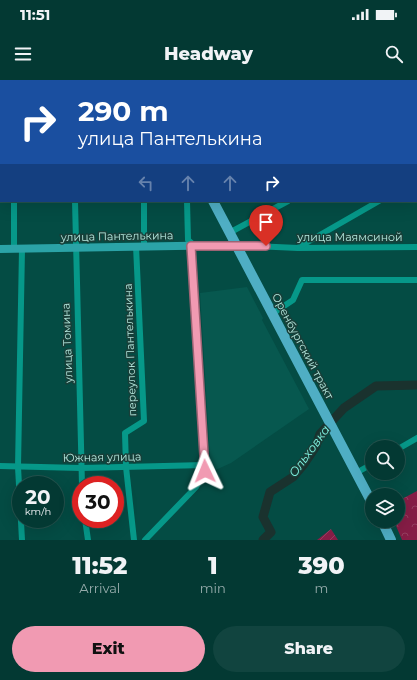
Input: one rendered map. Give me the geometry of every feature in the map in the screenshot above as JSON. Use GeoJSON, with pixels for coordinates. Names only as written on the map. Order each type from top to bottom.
{"type":"FeatureCollection","features":[{"type":"Feature","properties":{"kind":"main road","name":"Оренбургский тракт"},"geometry":{"type":"LineString","coordinates":[[214,202],[365,490]]}},
{"type":"Feature","properties":{"kind":"main road","name":"улица Пантелькина"},"geometry":{"type":"LineString","coordinates":[[0,249],[235,245]]}},
{"type":"Feature","properties":{"kind":"main road"},"geometry":{"type":"LineString","coordinates":[[385,528],[391,540]]}},
{"type":"Feature","properties":{"kind":"street"},"geometry":{"type":"LineString","coordinates":[[14,202],[18,249],[18,467],[22,540]]}},
{"type":"Feature","properties":{"kind":"street","name":"улица Томина"},"geometry":{"type":"LineString","coordinates":[[75,202],[81,476]]}},
{"type":"Feature","properties":{"kind":"street","name":"переулок Пантелькина"},"geometry":{"type":"LineString","coordinates":[[134,540],[126,467],[125,433],[144,421],[140,246],[144,202]]}},
{"type":"Feature","properties":{"kind":"street"},"geometry":{"type":"LineString","coordinates":[[145,540],[196,487],[203,474],[205,466],[193,246],[188,240],[187,202]]}},
{"type":"Feature","properties":{"kind":"street"},"geometry":{"type":"LineString","coordinates":[[229,233],[286,202]]}},
{"type":"Feature","properties":{"kind":"street"},"geometry":{"type":"LineString","coordinates":[[298,248],[377,202]]}},
{"type":"Feature","properties":{"kind":"street","name":"улица Маямсиной"},"geometry":{"type":"LineString","coordinates":[[235,245],[298,248],[417,247]]}},
{"type":"Feature","properties":{"kind":"street"},"geometry":{"type":"LineString","coordinates":[[272,314],[292,300],[302,280],[417,280]]}},
{"type":"Feature","properties":{"kind":"street"},"geometry":{"type":"LineString","coordinates":[[405,445],[417,438]]}},
{"type":"Feature","properties":{"kind":"street","name":"Южная улица"},"geometry":{"type":"LineString","coordinates":[[0,466],[81,468],[205,466]]}},
{"type":"Feature","properties":{"kind":"street"},"geometry":{"type":"LineString","coordinates":[[356,473],[365,468]]}},
{"type":"Feature","properties":{"kind":"street"},"geometry":{"type":"LineString","coordinates":[[86,528],[88,540]]}},
{"type":"Feature","properties":{"kind":"shaded area"},"geometry":{"type":"Polygon","coordinates":[[[247,287],[263,318],[262,320],[309,409],[231,463],[211,472],[200,293],[247,287]]]}},
{"type":"Feature","properties":{"kind":"green space"},"geometry":{"type":"Polygon","coordinates":[[[417,491],[417,540],[402,540],[397,528],[405,528],[405,497],[417,491]]]}},
{"type":"Feature","properties":{"kind":"green space"},"geometry":{"type":"Polygon","coordinates":[[[331,529],[338,540],[317,540],[331,529]]]}},
{"type":"Feature","properties":{"kind":"waterway","name":"Ольховка"},"geometry":{"type":"LineString","coordinates":[[263,540],[271,532],[263,517],[270,492],[293,477],[316,446],[320,434],[344,408],[376,386],[417,385]]}},
{"type":"Feature","properties":{"kind":"route"},"geometry":{"type":"LineString","coordinates":[[205,471],[191,246],[266,246]]}}]}
